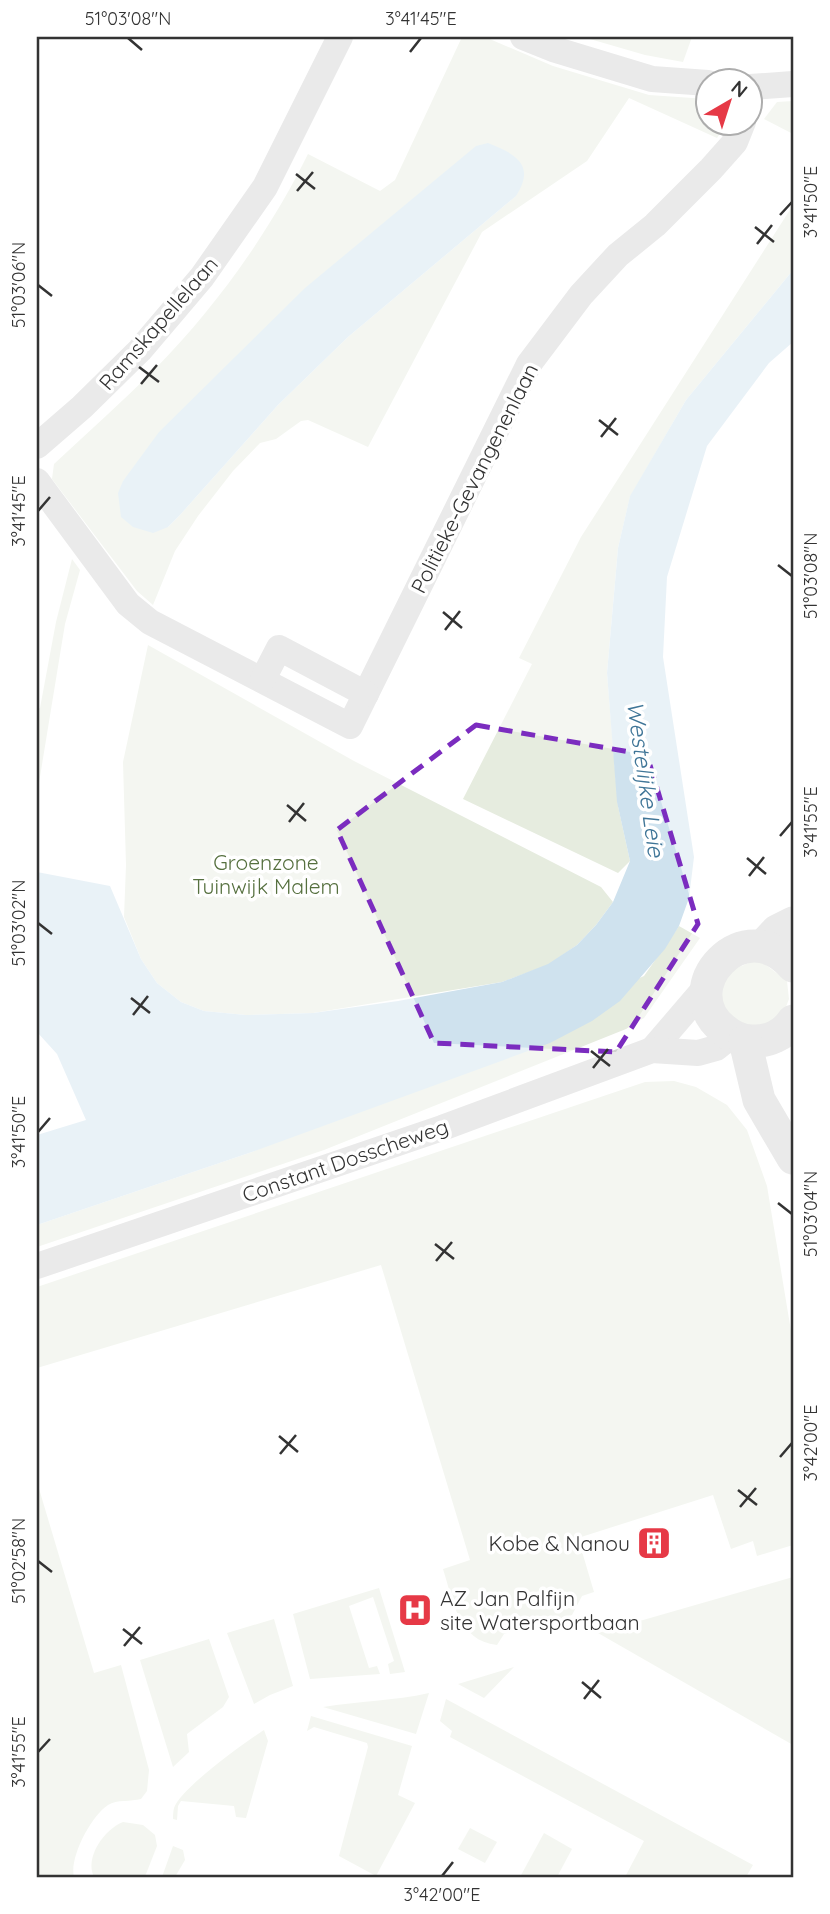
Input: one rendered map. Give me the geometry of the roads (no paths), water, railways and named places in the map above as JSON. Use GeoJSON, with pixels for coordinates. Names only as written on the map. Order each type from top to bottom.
{"type":"FeatureCollection","features":[{"type":"Feature","properties":{"kind":"street","name":"Ramskapellelaan"},"geometry":{"type":"LineString","coordinates":[[37,446],[82,407],[140,350],[202,276],[265,187],[340,37]]}},
{"type":"Feature","properties":{"kind":"street"},"geometry":{"type":"LineString","coordinates":[[523,37],[553,49],[652,79],[694,82]]}},
{"type":"Feature","properties":{"kind":"street"},"geometry":{"type":"LineString","coordinates":[[764,91],[793,84]]}},
{"type":"Feature","properties":{"kind":"street","name":"Politieke-Gevangenenlaan"},"geometry":{"type":"LineString","coordinates":[[263,680],[350,726],[529,364],[581,295],[618,255],[655,225],[711,169],[737,136]]}},
{"type":"Feature","properties":{"kind":"street"},"geometry":{"type":"LineString","coordinates":[[37,481],[128,604],[150,622],[263,680],[279,648],[366,694]]}},
{"type":"Feature","properties":{"kind":"street"},"geometry":{"type":"LineString","coordinates":[[763,946],[777,931],[793,923]]}},
{"type":"Feature","properties":{"kind":"street"},"geometry":{"type":"LineString","coordinates":[[792,1029],[761,1041],[738,1038],[720,1027],[711,1016],[706,987],[717,963],[727,954],[754,945],[784,955],[793,966]]}},
{"type":"Feature","properties":{"kind":"street","name":"Constant Dosscheweg"},"geometry":{"type":"LineString","coordinates":[[652,1050],[706,987]]}},
{"type":"Feature","properties":{"kind":"street"},"geometry":{"type":"LineString","coordinates":[[738,1038],[759,1100],[793,1158]]}},
{"type":"Feature","properties":{"kind":"street","name":"Constant Dosscheweg"},"geometry":{"type":"LineString","coordinates":[[37,1266],[442,1128],[652,1050],[698,1053],[738,1038]]}},
{"type":"Feature","properties":{"kind":"water"},"geometry":{"type":"Polygon","coordinates":[[[488,143],[520,162],[524,176],[516,196],[348,337],[278,405],[168,527],[153,533],[133,527],[121,517],[118,493],[123,481],[159,432],[305,288],[476,146],[488,143]]]}},
{"type":"Feature","properties":{"kind":"water","name":"Westelijke Leie"},"geometry":{"type":"Polygon","coordinates":[[[793,270],[793,342],[769,363],[707,446],[667,577],[663,657],[694,857],[689,898],[679,926],[665,949],[620,1001],[592,1021],[550,1043],[252,1152],[37,1225],[37,1135],[86,1120],[57,1054],[37,1032],[37,872],[110,886],[141,959],[157,983],[181,1002],[204,1011],[246,1015],[313,1013],[502,982],[548,964],[577,945],[596,925],[613,902],[630,861],[617,802],[607,673],[618,548],[630,496],[686,400],[793,270]]]}},
{"type":"Feature","properties":{"kind":"place","name":"Kobe & Nanou"},"geometry":{"type":"Point","coordinates":[654,1543]}},
{"type":"Feature","properties":{"kind":"place","name":"AZ Jan Palfijn site Watersportbaan"},"geometry":{"type":"Point","coordinates":[415,1610]}},
{"type":"Feature","properties":{"kind":"park label","name":"Groenzone Tuinwijk Malem"},"geometry":{"type":"Point","coordinates":[266,874]}}]}
